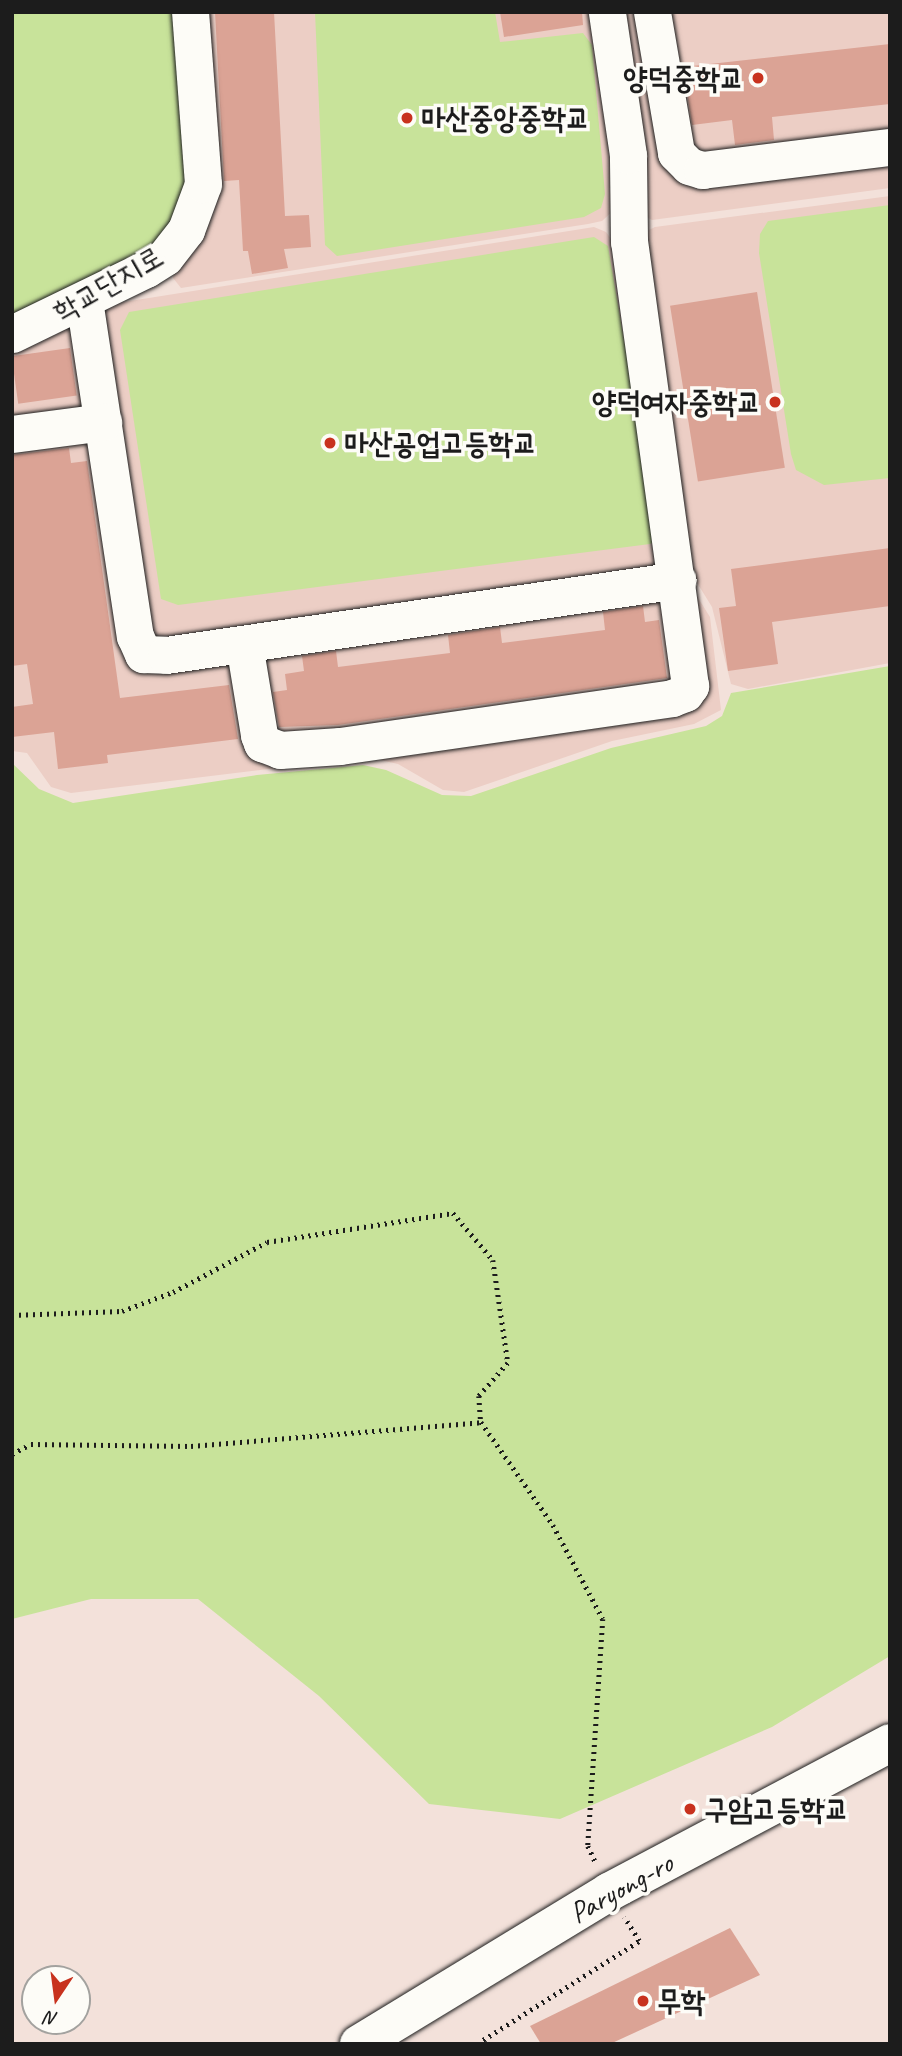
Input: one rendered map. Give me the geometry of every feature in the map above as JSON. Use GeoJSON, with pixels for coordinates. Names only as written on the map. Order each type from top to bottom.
{"type":"FeatureCollection","features":[{"type":"Feature","properties":{"kind":"main road","name":"Paryong-ro"},"geometry":{"type":"LineString","coordinates":[[359,2044],[609,1892],[890,1743]]}},
{"type":"Feature","properties":{"kind":"street","name":"학교단지로"},"geometry":{"type":"LineString","coordinates":[[12,334],[165,257],[198,208],[203,163],[190,12]]}},
{"type":"Feature","properties":{"kind":"street"},"geometry":{"type":"LineString","coordinates":[[244,644],[259,735],[262,743],[280,750],[340,746],[685,694],[691,676],[629,242],[628,155],[607,12]]}},
{"type":"Feature","properties":{"kind":"street"},"geometry":{"type":"LineString","coordinates":[[652,12],[676,153],[689,166],[702,170],[890,147]]}},
{"type":"Feature","properties":{"kind":"street"},"geometry":{"type":"LineString","coordinates":[[84,300],[138,648],[154,656],[678,580]]}},
{"type":"Feature","properties":{"kind":"street"},"geometry":{"type":"LineString","coordinates":[[12,434],[103,422]]}},
{"type":"Feature","properties":{"kind":"path"},"geometry":{"type":"LineString","coordinates":[[12,1315],[122,1311],[173,1292],[267,1242],[453,1213],[493,1260],[508,1363],[479,1396],[481,1422],[552,1525],[603,1619],[588,1846],[609,1892],[639,1941],[483,2040],[485,2044]]}},
{"type":"Feature","properties":{"kind":"path"},"geometry":{"type":"LineString","coordinates":[[12,1454],[31,1444],[191,1446],[481,1422]]}},
{"type":"Feature","properties":{"kind":"shaded area","name":"마산중앙중학교"},"geometry":{"type":"Polygon","coordinates":[[[199,12],[597,12],[614,210],[602,221],[588,224],[181,288],[173,278],[199,12]]]}},
{"type":"Feature","properties":{"kind":"shaded area","name":"양덕중학교"},"geometry":{"type":"Polygon","coordinates":[[[615,12],[890,12],[890,188],[652,220],[643,215],[615,12]]]}},
{"type":"Feature","properties":{"kind":"shaded area","name":"양덕여자중학교"},"geometry":{"type":"Polygon","coordinates":[[[890,196],[890,663],[748,689],[731,684],[712,607],[686,565],[643,233],[655,227],[890,196]]]}},
{"type":"Feature","properties":{"kind":"shaded area","name":"마산공업고등학교"},"geometry":{"type":"Polygon","coordinates":[[[594,227],[606,232],[614,243],[667,548],[710,617],[721,710],[694,724],[612,741],[464,792],[443,790],[398,764],[367,757],[71,793],[51,787],[27,753],[12,751],[12,350],[26,348],[68,321],[111,304],[594,227]]]}},
{"type":"Feature","properties":{"kind":"green space"},"geometry":{"type":"Polygon","coordinates":[[[12,12],[175,12],[186,196],[160,246],[12,317],[12,12]]]}},
{"type":"Feature","properties":{"kind":"green space","name":"마산중앙중학교"},"geometry":{"type":"Polygon","coordinates":[[[315,12],[495,12],[500,42],[583,33],[592,45],[605,194],[601,208],[584,217],[337,256],[325,245],[315,12]]]}},
{"type":"Feature","properties":{"kind":"green space"},"geometry":{"type":"Polygon","coordinates":[[[890,205],[890,478],[824,485],[796,470],[791,454],[759,253],[760,234],[768,221],[890,205]]]}},
{"type":"Feature","properties":{"kind":"green space"},"geometry":{"type":"Polygon","coordinates":[[[594,237],[608,246],[658,539],[650,544],[178,605],[161,599],[120,330],[129,312],[594,237]]]}},
{"type":"Feature","properties":{"kind":"green space"},"geometry":{"type":"Polygon","coordinates":[[[890,666],[890,1656],[772,1727],[560,1819],[429,1804],[319,1696],[198,1599],[91,1599],[12,1619],[12,763],[39,789],[73,803],[257,775],[363,765],[386,770],[442,795],[471,796],[611,748],[706,726],[722,716],[731,693],[890,666]]]}},
{"type":"Feature","properties":{"kind":"building"},"geometry":{"type":"Polygon","coordinates":[[[215,12],[274,12],[285,216],[309,215],[311,247],[284,249],[288,268],[252,274],[248,251],[243,251],[239,180],[224,181],[215,12]]]}},
{"type":"Feature","properties":{"kind":"building"},"geometry":{"type":"Polygon","coordinates":[[[500,12],[582,12],[583,25],[504,37],[500,12]]]}},
{"type":"Feature","properties":{"kind":"building"},"geometry":{"type":"Polygon","coordinates":[[[890,44],[890,104],[772,117],[774,140],[735,145],[732,120],[692,125],[683,67],[890,44]]]}},
{"type":"Feature","properties":{"kind":"building"},"geometry":{"type":"Polygon","coordinates":[[[757,292],[785,468],[698,482],[670,306],[757,292]]]}},
{"type":"Feature","properties":{"kind":"building"},"geometry":{"type":"Polygon","coordinates":[[[70,348],[77,396],[18,404],[12,356],[70,348]]]}},
{"type":"Feature","properties":{"kind":"building"},"geometry":{"type":"Polygon","coordinates":[[[69,448],[71,463],[87,461],[120,698],[229,685],[238,739],[107,755],[108,763],[58,769],[54,732],[12,737],[12,707],[33,704],[27,664],[12,666],[12,455],[69,448]]]}},
{"type":"Feature","properties":{"kind":"building"},"geometry":{"type":"Polygon","coordinates":[[[890,548],[890,606],[772,622],[778,664],[728,671],[719,608],[736,606],[731,569],[890,548]]]}},
{"type":"Feature","properties":{"kind":"building"},"geometry":{"type":"Polygon","coordinates":[[[643,606],[645,622],[659,620],[667,678],[338,725],[279,727],[273,692],[287,690],[285,674],[304,671],[302,656],[336,651],[338,667],[450,653],[448,635],[500,627],[502,643],[605,630],[603,612],[643,606]]]}},
{"type":"Feature","properties":{"kind":"building","name":"무학"},"geometry":{"type":"Polygon","coordinates":[[[730,1928],[760,1975],[610,2044],[541,2044],[530,2026],[730,1928]]]}},
{"type":"Feature","properties":{"kind":"place","name":"양덕중학교"},"geometry":{"type":"Point","coordinates":[758,78]}},
{"type":"Feature","properties":{"kind":"place","name":"마산중앙중학교"},"geometry":{"type":"Point","coordinates":[407,118]}},
{"type":"Feature","properties":{"kind":"place","name":"양덕여자중학교"},"geometry":{"type":"Point","coordinates":[775,402]}},
{"type":"Feature","properties":{"kind":"place","name":"마산공업고등학교"},"geometry":{"type":"Point","coordinates":[330,443]}},
{"type":"Feature","properties":{"kind":"place","name":"구암고등학교"},"geometry":{"type":"Point","coordinates":[690,1809]}},
{"type":"Feature","properties":{"kind":"place","name":"무학"},"geometry":{"type":"Point","coordinates":[643,2001]}}]}
